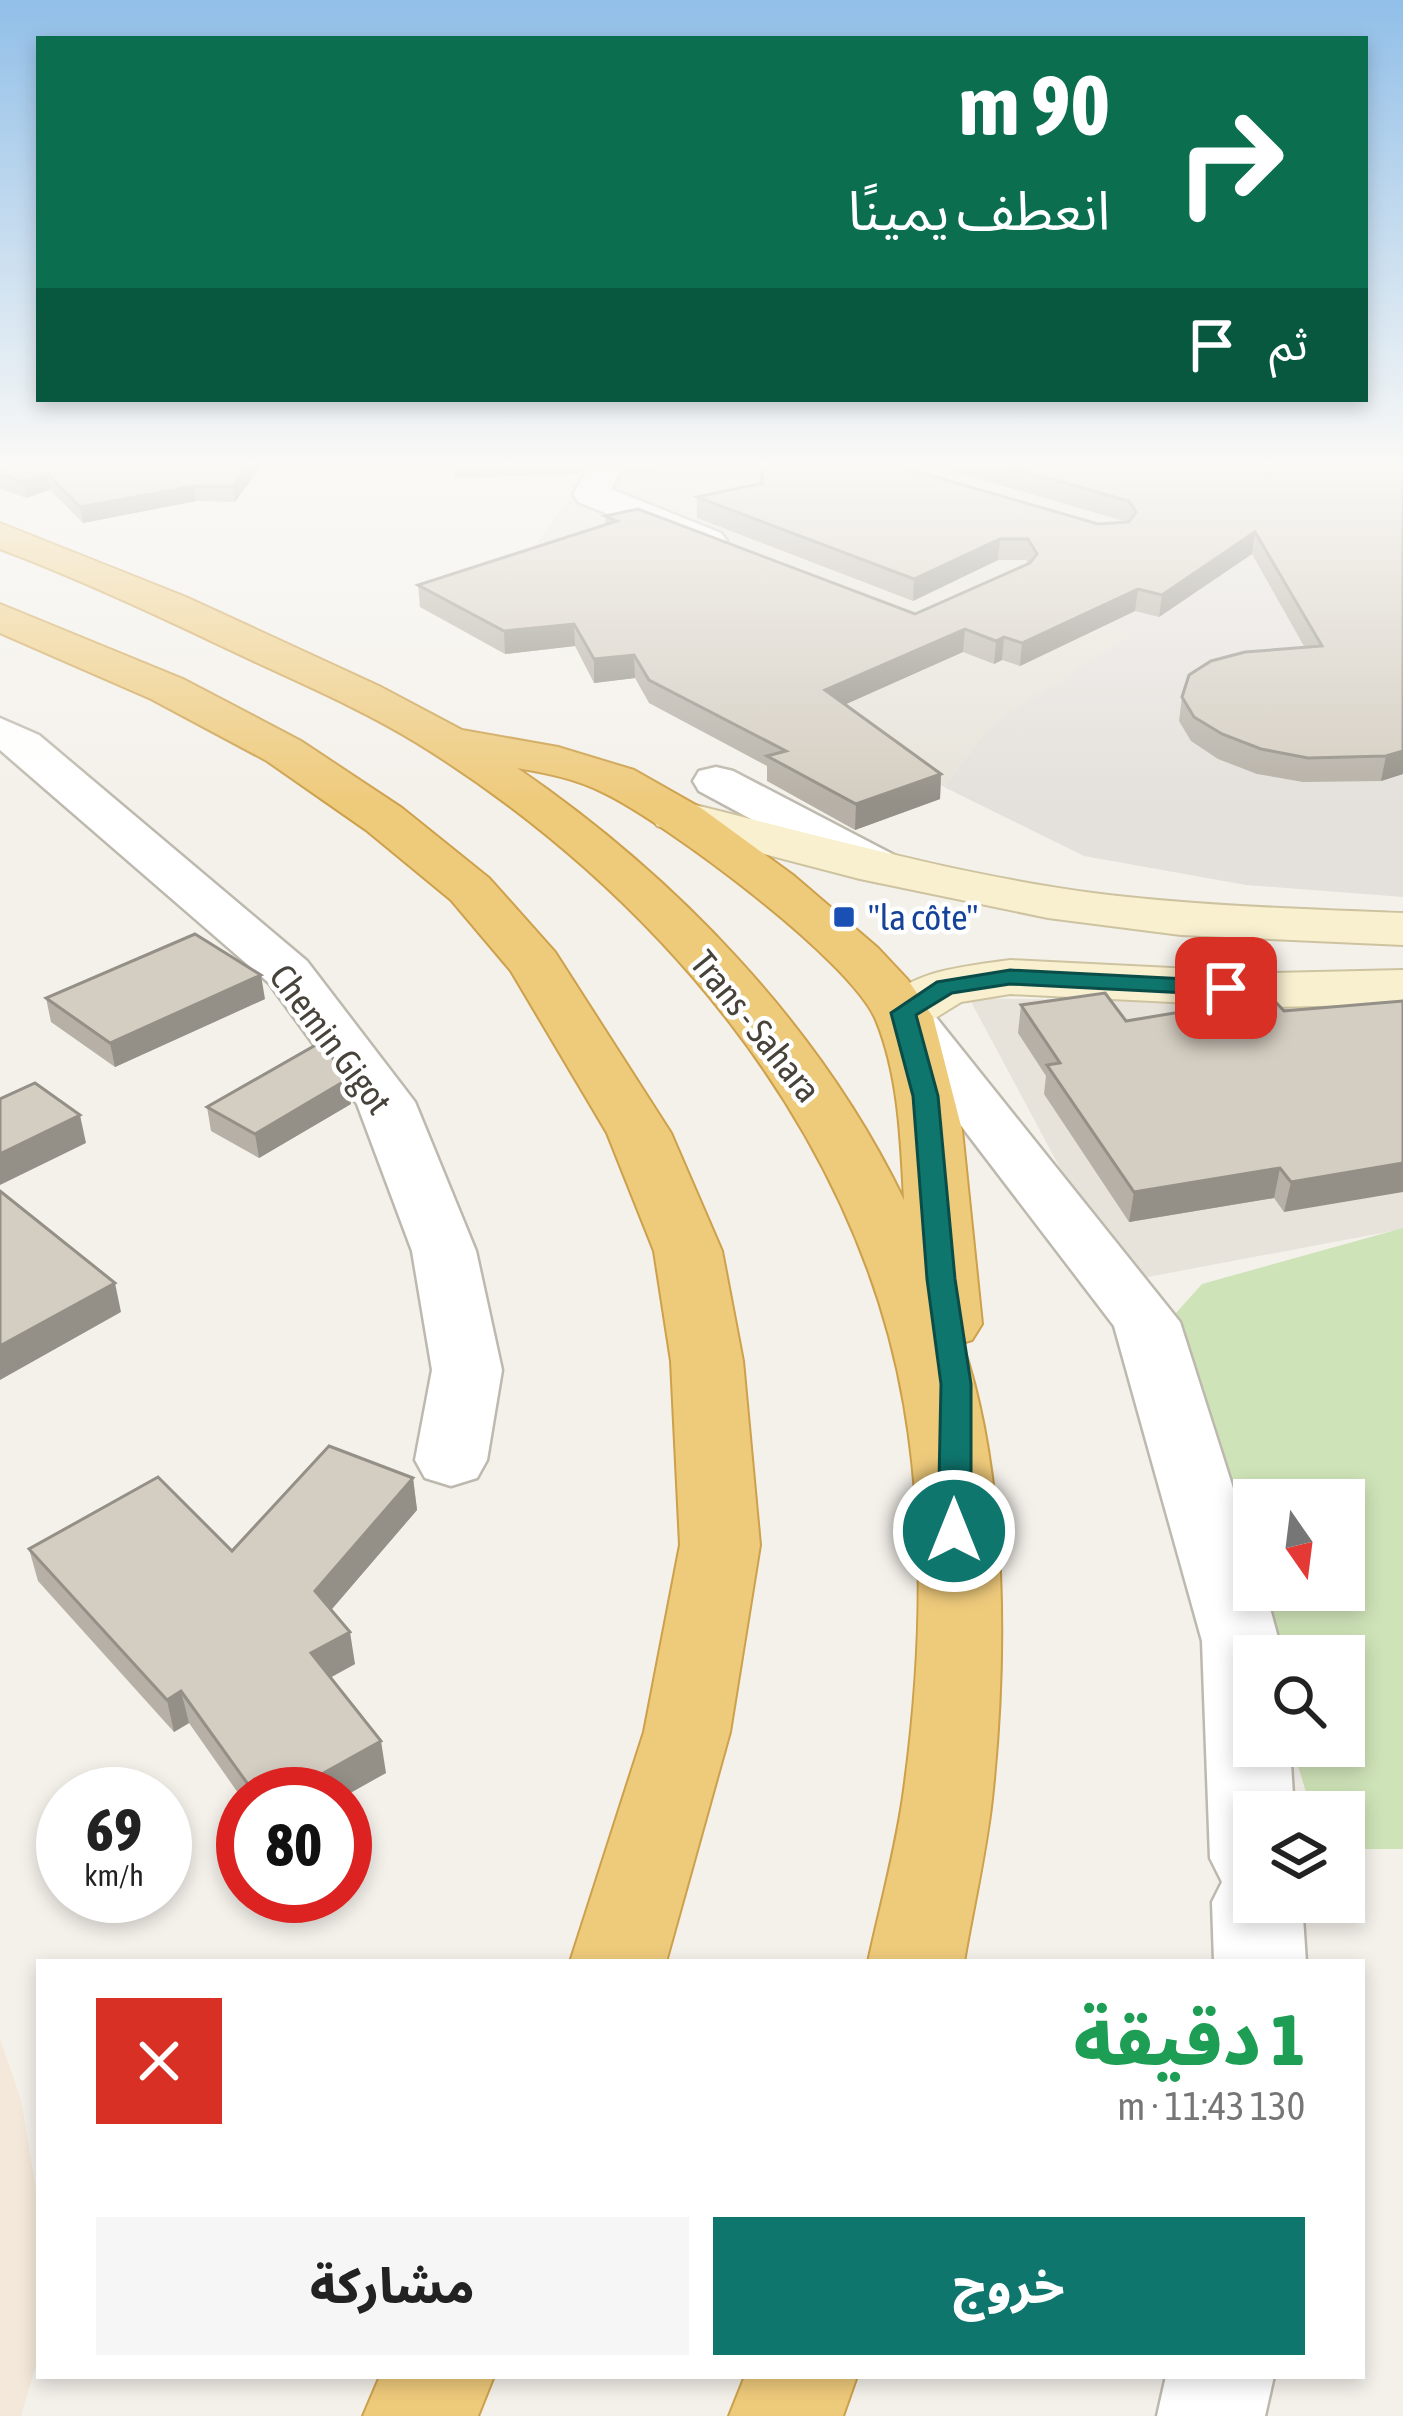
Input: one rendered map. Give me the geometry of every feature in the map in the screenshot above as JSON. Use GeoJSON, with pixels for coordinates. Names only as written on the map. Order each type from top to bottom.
{"type":"FeatureCollection","features":[{"type":"Feature","properties":{"kind":"highway","name":"Trans - Sahara"},"geometry":{"type":"LineString","coordinates":[[107,577],[449,742],[580,839],[725,979],[787,1053],[829,1117],[879,1211],[912,1298],[931,1357],[953,1495],[950,1777],[917,1959]]}},
{"type":"Feature","properties":{"kind":"highway"},"geometry":{"type":"LineString","coordinates":[[0,617],[166,689],[284,751],[401,833],[470,889],[535,964],[639,1133],[688,1251],[707,1361],[720,1545],[687,1732],[619,1959]]}},
{"type":"Feature","properties":{"kind":"highway"},"geometry":{"type":"LineString","coordinates":[[449,742],[560,759],[623,782],[695,798],[728,849],[842,946],[903,1013],[926,1096],[941,1279],[956,1384],[953,1495]]}},
{"type":"Feature","properties":{"kind":"highway"},"geometry":{"type":"LineString","coordinates":[[420,2416],[438,2379]]}},
{"type":"Feature","properties":{"kind":"highway"},"geometry":{"type":"LineString","coordinates":[[787,2416],[800,2379]]}},
{"type":"Feature","properties":{"kind":"street","name":"Chemin Gigot"},"geometry":{"type":"LineString","coordinates":[[0,731],[287,973],[386,1102],[445,1251],[467,1370],[451,1460]]}},
{"type":"Feature","properties":{"kind":"street"},"geometry":{"type":"LineString","coordinates":[[695,798],[878,867],[1052,903],[1231,923],[1403,929]]}},
{"type":"Feature","properties":{"kind":"street"},"geometry":{"type":"LineString","coordinates":[[1250,1791],[1242,1641],[1146,1322],[903,1013],[945,987],[1010,977],[1273,990],[1403,987]]}},
{"type":"Feature","properties":{"kind":"street"},"geometry":{"type":"LineString","coordinates":[[1257,1923],[1260,1959]]}},
{"type":"Feature","properties":{"kind":"street"},"geometry":{"type":"LineString","coordinates":[[1211,2416],[1219,2379]]}},
{"type":"Feature","properties":{"kind":"shaded area"},"geometry":{"type":"Polygon","coordinates":[[[582,577],[1042,577],[1016,591],[1131,635],[995,723],[944,787],[582,577]]]}},
{"type":"Feature","properties":{"kind":"shaded area"},"geometry":{"type":"Polygon","coordinates":[[[1046,577],[1403,577],[1403,897],[1246,885],[1084,856],[944,787],[994,723],[1130,635],[1014,591],[1046,577]]]}},
{"type":"Feature","properties":{"kind":"shaded area"},"geometry":{"type":"Polygon","coordinates":[[[969,998],[1403,1006],[1403,1229],[1121,1282],[969,998]]]}},
{"type":"Feature","properties":{"kind":"shaded area"},"geometry":{"type":"Polygon","coordinates":[[[0,2039],[21,2100],[36,2188],[36,2365],[21,2416],[0,2416],[0,2039]]]}},
{"type":"Feature","properties":{"kind":"green space"},"geometry":{"type":"Polygon","coordinates":[[[1403,1228],[1403,1849],[1365,1849],[1365,1791],[1306,1791],[1298,1767],[1365,1767],[1365,1635],[1260,1635],[1252,1611],[1365,1611],[1365,1479],[1233,1479],[1233,1546],[1166,1324],[1202,1284],[1403,1228]]]}},
{"type":"Feature","properties":{"kind":"building"},"geometry":{"type":"Polygon","coordinates":[[[444,577],[817,577],[915,614],[999,577],[1189,577],[1162,595],[1138,589],[1022,643],[1004,637],[996,641],[965,629],[825,690],[941,774],[856,804],[767,756],[786,751],[649,680],[634,655],[594,659],[574,624],[504,631],[418,585],[444,577]]]}},
{"type":"Feature","properties":{"kind":"building"},"geometry":{"type":"Polygon","coordinates":[[[1281,577],[1403,577],[1403,751],[1386,756],[1308,758],[1261,749],[1194,717],[1182,697],[1189,675],[1211,661],[1245,652],[1322,646],[1281,577]]]}},
{"type":"Feature","properties":{"kind":"building"},"geometry":{"type":"Polygon","coordinates":[[[195,934],[261,975],[110,1043],[46,998],[195,934]]]}},
{"type":"Feature","properties":{"kind":"building"},"geometry":{"type":"Polygon","coordinates":[[[1105,993],[1126,1021],[1271,997],[1284,1011],[1403,1001],[1403,1163],[1291,1182],[1280,1168],[1134,1192],[1047,1065],[1060,1063],[1021,1005],[1105,993]]]}},
{"type":"Feature","properties":{"kind":"building"},"geometry":{"type":"Polygon","coordinates":[[[321,1042],[348,1079],[255,1134],[207,1107],[321,1042]]]}},
{"type":"Feature","properties":{"kind":"building"},"geometry":{"type":"Polygon","coordinates":[[[35,1083],[80,1115],[0,1154],[0,1099],[35,1083]]]}},
{"type":"Feature","properties":{"kind":"building"},"geometry":{"type":"Polygon","coordinates":[[[0,1191],[115,1283],[0,1346],[0,1191]]]}},
{"type":"Feature","properties":{"kind":"building"},"geometry":{"type":"Polygon","coordinates":[[[329,1446],[413,1478],[315,1591],[350,1632],[311,1653],[381,1741],[334,1767],[236,1767],[181,1691],[167,1700],[29,1549],[158,1477],[232,1551],[329,1446]]]}},
{"type":"Feature","properties":{"kind":"place","name":"\"la côte\""},"geometry":{"type":"Point","coordinates":[844,917]}},
{"type":"Feature","properties":{"kind":"route"},"geometry":{"type":"LineString","coordinates":[[954,1531],[956,1384],[941,1279],[926,1096],[903,1013],[945,987],[1010,977],[1226,988]]}}]}
